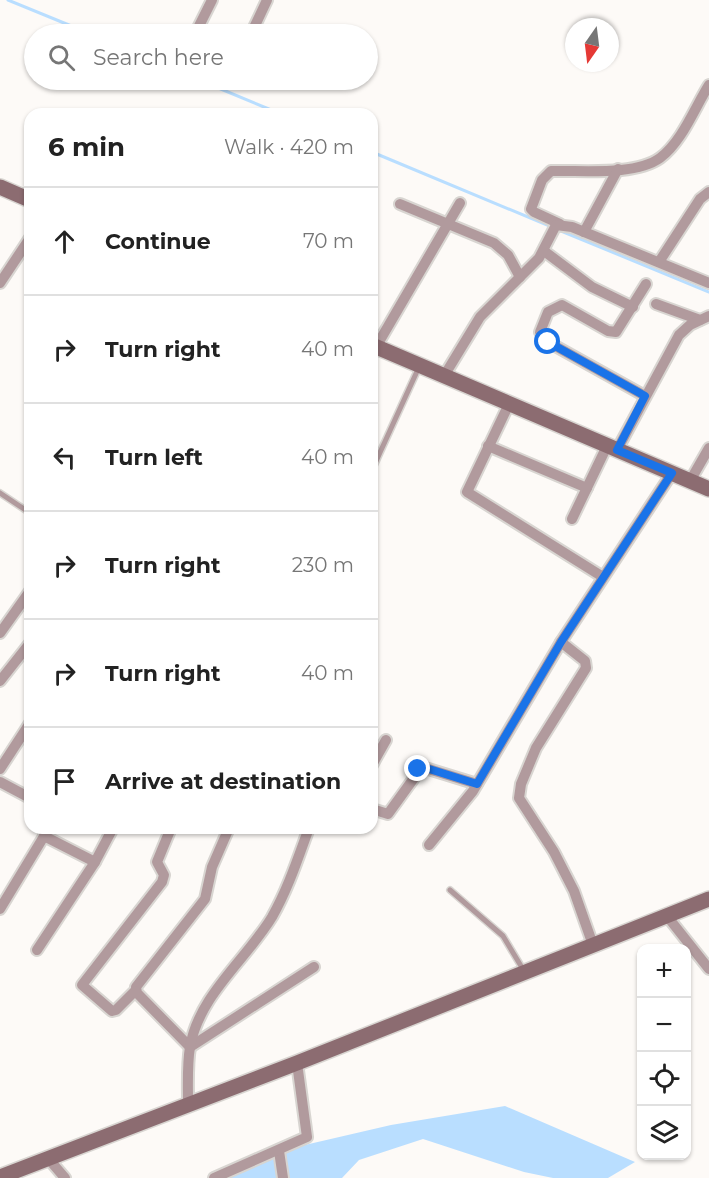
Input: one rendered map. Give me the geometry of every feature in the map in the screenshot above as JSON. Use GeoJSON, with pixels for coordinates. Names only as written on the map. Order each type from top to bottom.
{"type":"FeatureCollection","features":[{"type":"Feature","properties":{"kind":"street"},"geometry":{"type":"LineString","coordinates":[[200,24],[212,0]]}},
{"type":"Feature","properties":{"kind":"street"},"geometry":{"type":"LineString","coordinates":[[256,24],[267,0]]}},
{"type":"Feature","properties":{"kind":"street"},"geometry":{"type":"LineString","coordinates":[[709,84],[672,146],[662,157],[639,168],[551,171],[546,175],[531,209],[556,227],[584,232],[709,283]]}},
{"type":"Feature","properties":{"kind":"street"},"geometry":{"type":"LineString","coordinates":[[584,232],[618,169]]}},
{"type":"Feature","properties":{"kind":"street"},"geometry":{"type":"LineString","coordinates":[[0,187],[24,197]]}},
{"type":"Feature","properties":{"kind":"street"},"geometry":{"type":"LineString","coordinates":[[659,262],[700,199],[709,192]]}},
{"type":"Feature","properties":{"kind":"street"},"geometry":{"type":"LineString","coordinates":[[378,339],[460,203]]}},
{"type":"Feature","properties":{"kind":"street"},"geometry":{"type":"LineString","coordinates":[[400,204],[503,249],[520,277]]}},
{"type":"Feature","properties":{"kind":"street"},"geometry":{"type":"LineString","coordinates":[[444,376],[480,317],[544,251],[556,227]]}},
{"type":"Feature","properties":{"kind":"street"},"geometry":{"type":"LineString","coordinates":[[0,283],[24,247]]}},
{"type":"Feature","properties":{"kind":"street"},"geometry":{"type":"LineString","coordinates":[[544,251],[592,287],[633,307]]}},
{"type":"Feature","properties":{"kind":"street"},"geometry":{"type":"LineString","coordinates":[[645,396],[548,342],[540,332],[548,312],[558,305],[565,305],[612,333],[619,330],[646,284]]}},
{"type":"Feature","properties":{"kind":"street"},"geometry":{"type":"LineString","coordinates":[[656,304],[705,318]]}},
{"type":"Feature","properties":{"kind":"street"},"geometry":{"type":"LineString","coordinates":[[572,519],[587,488],[645,396],[679,335],[690,325],[705,318]]}},
{"type":"Feature","properties":{"kind":"street"},"geometry":{"type":"LineString","coordinates":[[378,348],[709,489]]}},
{"type":"Feature","properties":{"kind":"street"},"geometry":{"type":"LineString","coordinates":[[509,404],[468,486],[468,494],[603,578]]}},
{"type":"Feature","properties":{"kind":"street"},"geometry":{"type":"LineString","coordinates":[[488,446],[587,488]]}},
{"type":"Feature","properties":{"kind":"street"},"geometry":{"type":"LineString","coordinates":[[690,481],[709,448]]}},
{"type":"Feature","properties":{"kind":"street"},"geometry":{"type":"LineString","coordinates":[[429,845],[477,784],[561,642],[672,473]]}},
{"type":"Feature","properties":{"kind":"street"},"geometry":{"type":"LineString","coordinates":[[0,633],[24,599]]}},
{"type":"Feature","properties":{"kind":"street"},"geometry":{"type":"LineString","coordinates":[[561,642],[585,661],[586,668],[536,748],[521,784],[519,798],[554,852],[574,891],[593,945]]}},
{"type":"Feature","properties":{"kind":"street"},"geometry":{"type":"LineString","coordinates":[[0,681],[24,651]]}},
{"type":"Feature","properties":{"kind":"street"},"geometry":{"type":"LineString","coordinates":[[0,769],[24,732]]}},
{"type":"Feature","properties":{"kind":"street"},"geometry":{"type":"LineString","coordinates":[[378,754],[386,740]]}},
{"type":"Feature","properties":{"kind":"street"},"geometry":{"type":"LineString","coordinates":[[378,811],[388,814],[422,767],[477,784]]}},
{"type":"Feature","properties":{"kind":"street"},"geometry":{"type":"LineString","coordinates":[[0,782],[24,795]]}},
{"type":"Feature","properties":{"kind":"street"},"geometry":{"type":"LineString","coordinates":[[0,909],[45,834]]}},
{"type":"Feature","properties":{"kind":"street"},"geometry":{"type":"LineString","coordinates":[[49,834],[95,862]]}},
{"type":"Feature","properties":{"kind":"street"},"geometry":{"type":"LineString","coordinates":[[37,950],[95,862],[110,834]]}},
{"type":"Feature","properties":{"kind":"street"},"geometry":{"type":"LineString","coordinates":[[169,834],[157,862],[164,875],[162,882],[82,985],[112,1011],[135,991],[202,904],[212,867],[226,834]]}},
{"type":"Feature","properties":{"kind":"street"},"geometry":{"type":"LineString","coordinates":[[188,1102],[190,1047],[206,1005],[278,906],[307,834]]}},
{"type":"Feature","properties":{"kind":"street"},"geometry":{"type":"LineString","coordinates":[[0,1177],[188,1102],[297,1063],[709,899]]}},
{"type":"Feature","properties":{"kind":"street"},"geometry":{"type":"LineString","coordinates":[[667,916],[709,969]]}},
{"type":"Feature","properties":{"kind":"street"},"geometry":{"type":"LineString","coordinates":[[190,1047],[314,967]]}},
{"type":"Feature","properties":{"kind":"street"},"geometry":{"type":"LineString","coordinates":[[135,991],[190,1047]]}},
{"type":"Feature","properties":{"kind":"street"},"geometry":{"type":"LineString","coordinates":[[214,1178],[302,1141],[308,1135],[297,1063]]}},
{"type":"Feature","properties":{"kind":"street"},"geometry":{"type":"LineString","coordinates":[[279,1151],[283,1178]]}},
{"type":"Feature","properties":{"kind":"street"},"geometry":{"type":"LineString","coordinates":[[47,1158],[65,1178]]}},
{"type":"Feature","properties":{"kind":"lane"},"geometry":{"type":"LineString","coordinates":[[378,458],[419,366]]}},
{"type":"Feature","properties":{"kind":"lane"},"geometry":{"type":"LineString","coordinates":[[0,493],[24,509]]}},
{"type":"Feature","properties":{"kind":"lane"},"geometry":{"type":"LineString","coordinates":[[450,890],[502,936],[525,972]]}},
{"type":"Feature","properties":{"kind":"water"},"geometry":{"type":"Polygon","coordinates":[[[505,1106],[635,1162],[608,1178],[553,1178],[524,1172],[423,1139],[359,1160],[342,1178],[219,1178],[266,1154],[391,1125],[505,1106]]]}},
{"type":"Feature","properties":{"kind":"waterway"},"geometry":{"type":"LineString","coordinates":[[8,0],[67,24]]}},
{"type":"Feature","properties":{"kind":"waterway"},"geometry":{"type":"LineString","coordinates":[[223,90],[267,108]]}},
{"type":"Feature","properties":{"kind":"waterway"},"geometry":{"type":"LineString","coordinates":[[378,154],[552,227]]}},
{"type":"Feature","properties":{"kind":"waterway"},"geometry":{"type":"LineString","coordinates":[[561,231],[709,292]]}},
{"type":"Feature","properties":{"kind":"route"},"geometry":{"type":"LineString","coordinates":[[418,769],[426,768],[477,784],[561,642],[672,473],[617,450],[645,396],[548,342]]}}]}
